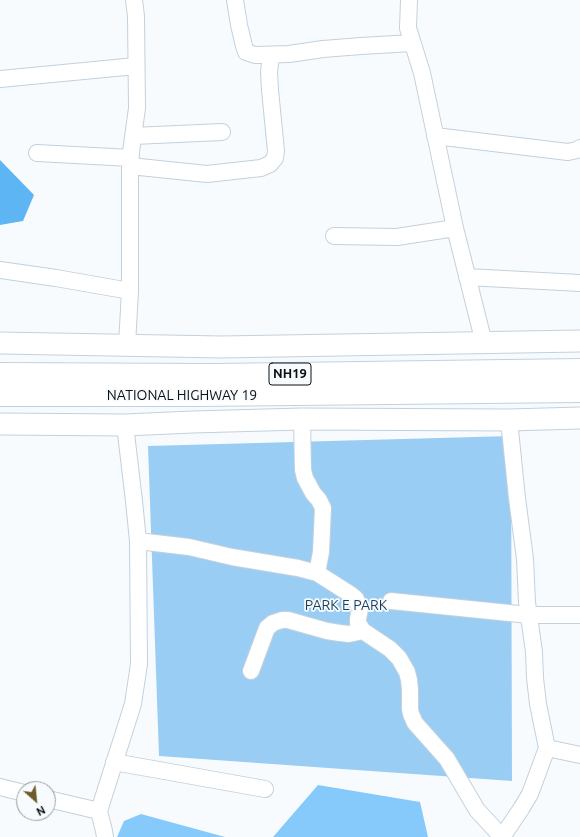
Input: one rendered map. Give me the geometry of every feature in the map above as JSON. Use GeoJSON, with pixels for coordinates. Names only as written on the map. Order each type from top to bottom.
{"type":"FeatureCollection","features":[{"type":"Feature","properties":{"kind":"highway","name":"NH19"},"geometry":{"type":"LineString","coordinates":[[0,374],[213,375],[580,370]]}},
{"type":"Feature","properties":{"kind":"highway","name":"NATIONAL HIGHWAY 19"},"geometry":{"type":"LineString","coordinates":[[0,395],[200,395],[580,391]]}},
{"type":"Feature","properties":{"kind":"main road"},"geometry":{"type":"LineString","coordinates":[[0,343],[221,347],[580,341]]}},
{"type":"Feature","properties":{"kind":"main road"},"geometry":{"type":"LineString","coordinates":[[0,424],[125,425],[302,419],[509,420],[580,418]]}},
{"type":"Feature","properties":{"kind":"street"},"geometry":{"type":"LineString","coordinates":[[127,346],[130,291],[130,162],[137,108],[136,16],[134,0]]}},
{"type":"Feature","properties":{"kind":"street"},"geometry":{"type":"LineString","coordinates":[[235,0],[240,32],[246,52],[256,55],[271,56],[323,49],[412,43]]}},
{"type":"Feature","properties":{"kind":"street"},"geometry":{"type":"LineString","coordinates":[[409,0],[408,28],[422,73],[455,228],[484,343]]}},
{"type":"Feature","properties":{"kind":"street"},"geometry":{"type":"LineString","coordinates":[[37,153],[130,162],[208,174],[261,168],[270,164],[275,158],[276,151],[269,72],[271,56]]}},
{"type":"Feature","properties":{"kind":"street"},"geometry":{"type":"LineString","coordinates":[[0,79],[136,66]]}},
{"type":"Feature","properties":{"kind":"street"},"geometry":{"type":"LineString","coordinates":[[133,136],[222,132]]}},
{"type":"Feature","properties":{"kind":"street"},"geometry":{"type":"LineString","coordinates":[[435,136],[568,152],[580,148]]}},
{"type":"Feature","properties":{"kind":"street"},"geometry":{"type":"LineString","coordinates":[[334,236],[397,237],[455,228]]}},
{"type":"Feature","properties":{"kind":"street"},"geometry":{"type":"LineString","coordinates":[[0,270],[130,291]]}},
{"type":"Feature","properties":{"kind":"street"},"geometry":{"type":"LineString","coordinates":[[467,277],[580,283]]}},
{"type":"Feature","properties":{"kind":"street"},"geometry":{"type":"LineString","coordinates":[[302,419],[304,478],[323,508],[321,552],[317,573]]}},
{"type":"Feature","properties":{"kind":"street"},"geometry":{"type":"LineString","coordinates":[[138,541],[190,546],[232,557],[298,568],[317,573],[350,594],[356,600],[360,609],[358,623],[363,631],[390,649],[399,658],[407,672],[410,690],[410,709],[415,723],[447,759],[477,810],[502,837],[530,794],[547,748],[538,704],[534,652],[527,602],[525,559],[509,420]]}},
{"type":"Feature","properties":{"kind":"street"},"geometry":{"type":"LineString","coordinates":[[105,837],[99,811],[133,704],[139,664],[138,541],[125,425]]}},
{"type":"Feature","properties":{"kind":"street"},"geometry":{"type":"LineString","coordinates":[[391,601],[529,615],[580,615]]}},
{"type":"Feature","properties":{"kind":"street"},"geometry":{"type":"LineString","coordinates":[[251,671],[267,628],[273,623],[288,620],[327,632],[349,634],[363,631]]}},
{"type":"Feature","properties":{"kind":"street"},"geometry":{"type":"LineString","coordinates":[[547,748],[580,755]]}},
{"type":"Feature","properties":{"kind":"street"},"geometry":{"type":"LineString","coordinates":[[114,762],[265,789]]}},
{"type":"Feature","properties":{"kind":"street"},"geometry":{"type":"LineString","coordinates":[[0,787],[16,791]]}},
{"type":"Feature","properties":{"kind":"street"},"geometry":{"type":"LineString","coordinates":[[56,801],[99,811]]}},
{"type":"Feature","properties":{"kind":"green space","name":"PARK E PARK"},"geometry":{"type":"Polygon","coordinates":[[[511,436],[512,781],[159,756],[148,446],[511,436]]]}},
{"type":"Feature","properties":{"kind":"shaded area"},"geometry":{"type":"Polygon","coordinates":[[[0,160],[34,195],[23,221],[0,225],[0,160]]]}},
{"type":"Feature","properties":{"kind":"shaded area"},"geometry":{"type":"Polygon","coordinates":[[[318,785],[420,802],[428,837],[273,837],[318,785]]]}},
{"type":"Feature","properties":{"kind":"shaded area"},"geometry":{"type":"Polygon","coordinates":[[[141,814],[225,837],[117,837],[124,821],[141,814]]]}}]}
